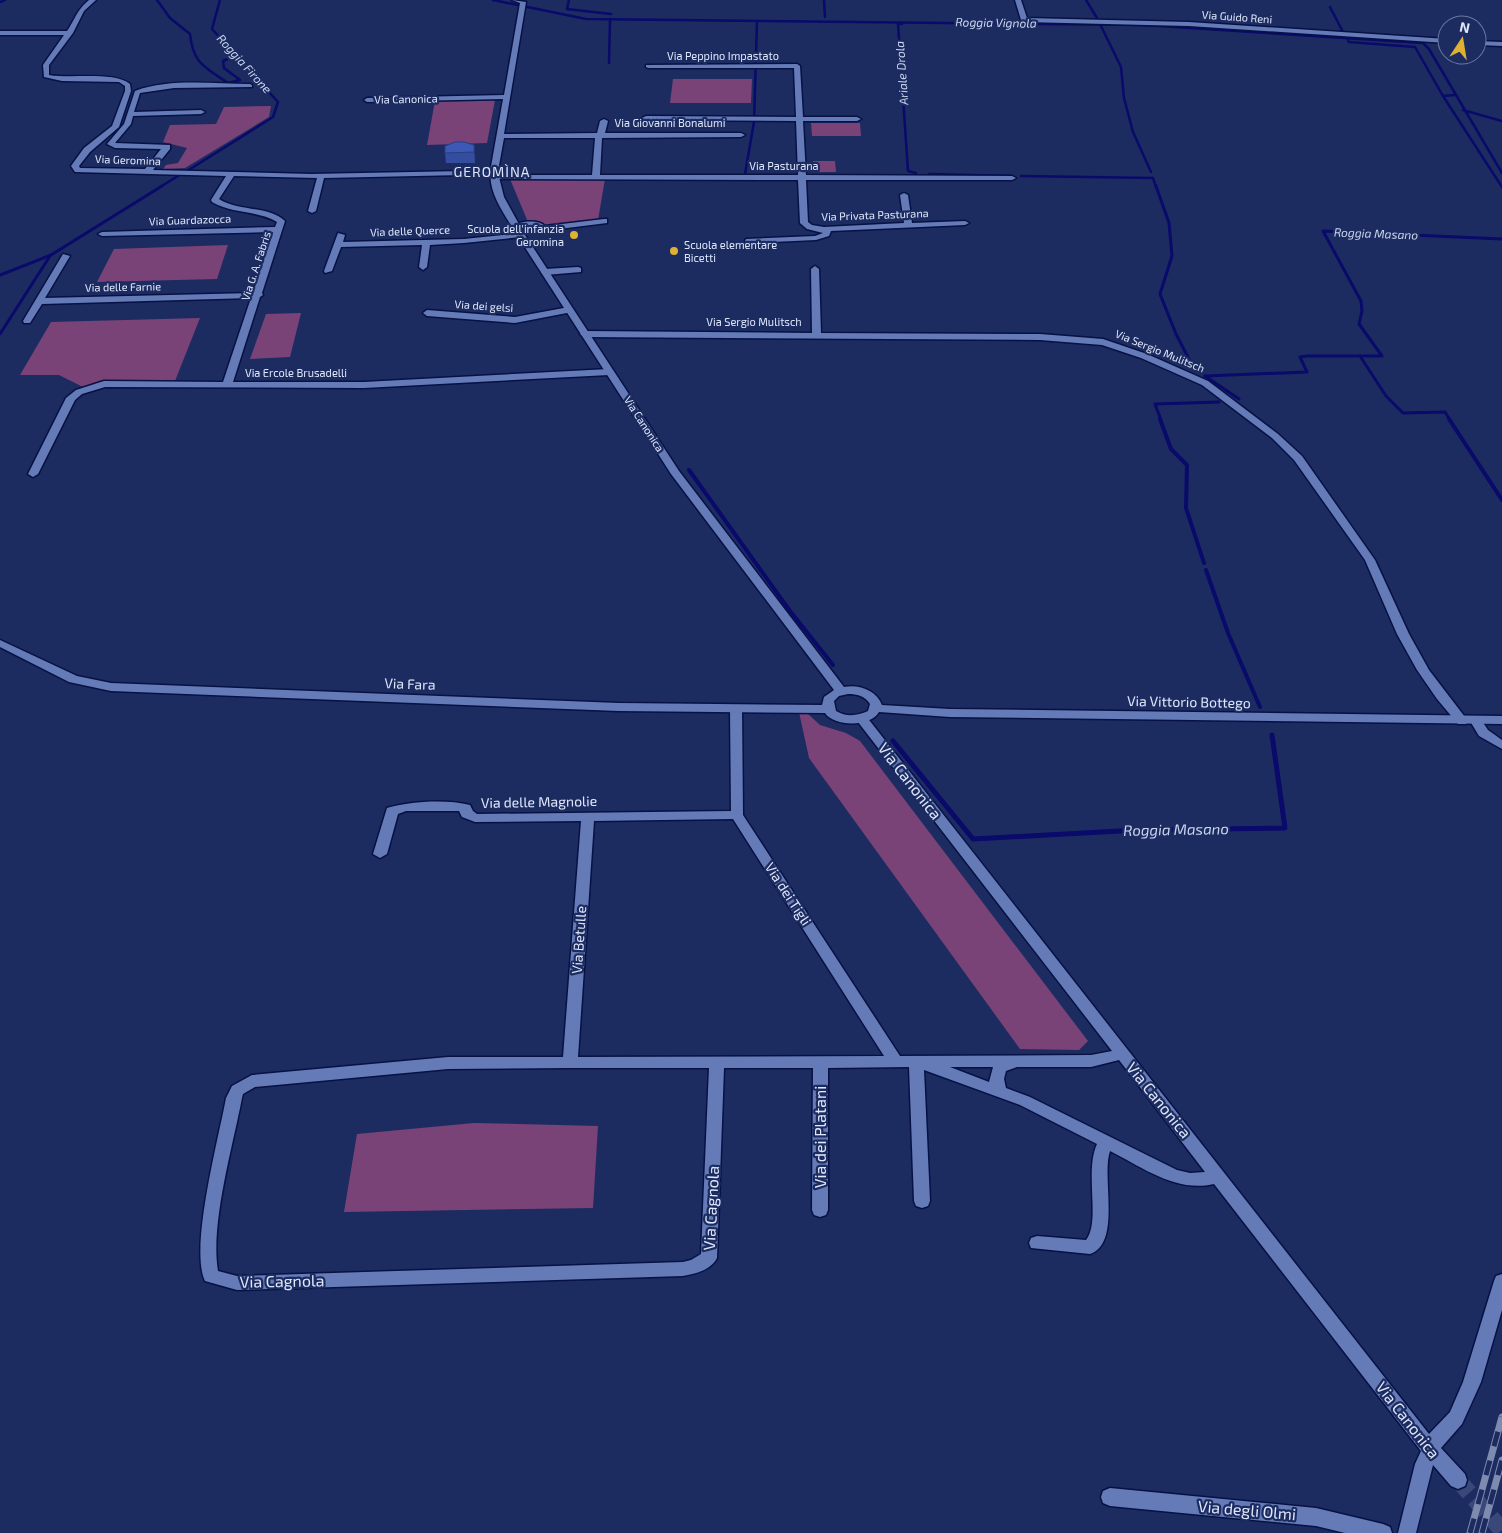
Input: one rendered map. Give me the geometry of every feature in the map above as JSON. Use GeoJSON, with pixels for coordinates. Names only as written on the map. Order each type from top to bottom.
{"type":"FeatureCollection","features":[{"type":"Feature","properties":{"kind":"street","name":"Via Geromina"},"geometry":{"type":"LineString","coordinates":[[94,0],[81,10],[77,22],[46,65],[46,76],[62,79],[121,80],[128,85],[115,127],[87,150],[76,163],[76,168],[83,170],[232,175],[494,174]]}},
{"type":"Feature","properties":{"kind":"street","name":"Via Canonica"},"geometry":{"type":"LineString","coordinates":[[515,0],[522,5],[494,174],[503,203],[544,272],[675,472],[841,691]]}},
{"type":"Feature","properties":{"kind":"street","name":"Via Guido Reni"},"geometry":{"type":"LineString","coordinates":[[1018,0],[1024,20],[1189,24],[1437,40]]}},
{"type":"Feature","properties":{"kind":"street"},"geometry":{"type":"LineString","coordinates":[[0,33],[70,33]]}},
{"type":"Feature","properties":{"kind":"street"},"geometry":{"type":"LineString","coordinates":[[1487,43],[1502,44]]}},
{"type":"Feature","properties":{"kind":"street","name":"Via Peppino Impastato"},"geometry":{"type":"LineString","coordinates":[[648,66],[797,66],[800,119]]}},
{"type":"Feature","properties":{"kind":"street"},"geometry":{"type":"LineString","coordinates":[[146,172],[167,147],[113,145],[112,142],[124,129],[131,114],[137,92],[142,90],[250,86]]}},
{"type":"Feature","properties":{"kind":"street","name":"Via Canonica"},"geometry":{"type":"LineString","coordinates":[[367,100],[506,97]]}},
{"type":"Feature","properties":{"kind":"street"},"geometry":{"type":"LineString","coordinates":[[131,114],[201,112]]}},
{"type":"Feature","properties":{"kind":"street"},"geometry":{"type":"LineString","coordinates":[[646,118],[857,119]]}},
{"type":"Feature","properties":{"kind":"street"},"geometry":{"type":"LineString","coordinates":[[800,119],[803,177]]}},
{"type":"Feature","properties":{"kind":"street"},"geometry":{"type":"LineString","coordinates":[[596,176],[600,135],[604,121]]}},
{"type":"Feature","properties":{"kind":"street"},"geometry":{"type":"LineString","coordinates":[[500,136],[600,135]]}},
{"type":"Feature","properties":{"kind":"street","name":"Via Giovanni Bonalumi"},"geometry":{"type":"LineString","coordinates":[[600,135],[741,135]]}},
{"type":"Feature","properties":{"kind":"street","name":"Via Pasturana"},"geometry":{"type":"LineString","coordinates":[[494,174],[557,176],[1012,178]]}},
{"type":"Feature","properties":{"kind":"street","name":"Via G. A. Fabris"},"geometry":{"type":"LineString","coordinates":[[227,385],[259,295],[281,221],[271,215],[225,205],[215,200],[232,175]]}},
{"type":"Feature","properties":{"kind":"street"},"geometry":{"type":"LineString","coordinates":[[312,211],[321,176]]}},
{"type":"Feature","properties":{"kind":"street","name":"Via Privata Pasturana"},"geometry":{"type":"LineString","coordinates":[[803,177],[804,223],[810,228],[828,229],[965,222]]}},
{"type":"Feature","properties":{"kind":"street"},"geometry":{"type":"LineString","coordinates":[[904,195],[908,225]]}},
{"type":"Feature","properties":{"kind":"street"},"geometry":{"type":"LineString","coordinates":[[516,226],[538,224],[543,229],[604,221]]}},
{"type":"Feature","properties":{"kind":"street","name":"Via Guardazocca"},"geometry":{"type":"LineString","coordinates":[[102,234],[280,229]]}},
{"type":"Feature","properties":{"kind":"street"},"geometry":{"type":"LineString","coordinates":[[749,241],[816,238],[826,234],[828,229]]}},
{"type":"Feature","properties":{"kind":"street","name":"Via delle Querce"},"geometry":{"type":"LineString","coordinates":[[338,244],[426,242],[521,235]]}},
{"type":"Feature","properties":{"kind":"street"},"geometry":{"type":"LineString","coordinates":[[328,271],[341,236]]}},
{"type":"Feature","properties":{"kind":"street"},"geometry":{"type":"LineString","coordinates":[[423,267],[426,242]]}},
{"type":"Feature","properties":{"kind":"street"},"geometry":{"type":"LineString","coordinates":[[27,321],[66,256]]}},
{"type":"Feature","properties":{"kind":"street"},"geometry":{"type":"LineString","coordinates":[[815,269],[817,335]]}},
{"type":"Feature","properties":{"kind":"street"},"geometry":{"type":"LineString","coordinates":[[544,272],[578,270]]}},
{"type":"Feature","properties":{"kind":"street","name":"Via delle Farnie"},"geometry":{"type":"LineString","coordinates":[[39,300],[259,295]]}},
{"type":"Feature","properties":{"kind":"street","name":"Via dei gelsi"},"geometry":{"type":"LineString","coordinates":[[427,313],[515,320],[569,310]]}},
{"type":"Feature","properties":{"kind":"street","name":"Via Sergio Mulitsch"},"geometry":{"type":"LineString","coordinates":[[584,334],[1040,337],[1103,342],[1144,356],[1205,383],[1275,436],[1298,458],[1370,560],[1403,634],[1415,656],[1441,696],[1462,721]]}},
{"type":"Feature","properties":{"kind":"street","name":"Via Ercole Brusadelli"},"geometry":{"type":"LineString","coordinates":[[32,474],[67,403],[79,392],[104,384],[364,385],[609,372]]}},
{"type":"Feature","properties":{"kind":"street","name":"Via Fara"},"geometry":{"type":"LineString","coordinates":[[0,643],[73,679],[111,687],[619,707],[828,709]]}},
{"type":"Feature","properties":{"kind":"street"},"geometry":{"type":"LineString","coordinates":[[856,690],[874,699],[876,708],[862,719],[846,720],[832,714],[828,709],[828,700],[841,691],[856,690]]}},
{"type":"Feature","properties":{"kind":"street"},"geometry":{"type":"LineString","coordinates":[[736,708],[737,815]]}},
{"type":"Feature","properties":{"kind":"street","name":"Via Vittorio Bottego"},"geometry":{"type":"LineString","coordinates":[[876,708],[950,713],[1462,721],[1502,720]]}},
{"type":"Feature","properties":{"kind":"street","name":"Via Canonica"},"geometry":{"type":"LineString","coordinates":[[862,719],[1430,1449],[1458,1480]]}},
{"type":"Feature","properties":{"kind":"street"},"geometry":{"type":"LineString","coordinates":[[1476,721],[1483,733],[1502,745]]}},
{"type":"Feature","properties":{"kind":"street","name":"Via delle Magnolie"},"geometry":{"type":"LineString","coordinates":[[380,854],[392,811],[396,808],[459,806],[465,808],[467,814],[475,818],[737,815]]}},
{"type":"Feature","properties":{"kind":"street","name":"Via dei Tigli"},"geometry":{"type":"LineString","coordinates":[[737,815],[896,1062]]}},
{"type":"Feature","properties":{"kind":"street","name":"Via Betulle"},"geometry":{"type":"LineString","coordinates":[[570,1064],[588,816]]}},
{"type":"Feature","properties":{"kind":"street","name":"Via Cagnola"},"geometry":{"type":"LineString","coordinates":[[717,1063],[709,1258],[694,1267],[683,1269],[237,1283],[221,1281],[211,1276],[208,1268],[208,1255],[234,1098],[237,1090],[244,1084],[264,1079],[448,1063],[717,1063],[821,1064],[916,1061],[1099,1061],[1122,1054]]}},
{"type":"Feature","properties":{"kind":"street"},"geometry":{"type":"LineString","coordinates":[[922,1201],[916,1061],[1000,1091],[1172,1175],[1189,1181],[1201,1181],[1218,1176]]}},
{"type":"Feature","properties":{"kind":"street"},"geometry":{"type":"LineString","coordinates":[[1000,1091],[996,1082],[1001,1067],[1024,1061]]}},
{"type":"Feature","properties":{"kind":"street","name":"Via dei Platani"},"geometry":{"type":"LineString","coordinates":[[820,1210],[821,1064]]}},
{"type":"Feature","properties":{"kind":"street"},"geometry":{"type":"LineString","coordinates":[[1037,1243],[1090,1247],[1096,1242],[1100,1230],[1099,1153],[1106,1142]]}},
{"type":"Feature","properties":{"kind":"street"},"geometry":{"type":"LineString","coordinates":[[1407,1533],[1424,1464],[1430,1449],[1456,1418],[1472,1382],[1502,1281]]}},
{"type":"Feature","properties":{"kind":"street","name":"Via degli Olmi"},"geometry":{"type":"LineString","coordinates":[[1110,1497],[1316,1517],[1383,1533]]}},
{"type":"Feature","properties":{"kind":"shaded area"},"geometry":{"type":"Polygon","coordinates":[[[673,79],[752,79],[751,103],[670,103],[673,79]]]}},
{"type":"Feature","properties":{"kind":"shaded area"},"geometry":{"type":"Polygon","coordinates":[[[495,100],[487,143],[427,145],[435,101],[495,100]]]}},
{"type":"Feature","properties":{"kind":"shaded area"},"geometry":{"type":"Polygon","coordinates":[[[271,106],[269,117],[185,168],[163,169],[166,165],[178,163],[187,148],[163,142],[170,125],[216,124],[224,107],[271,106]]]}},
{"type":"Feature","properties":{"kind":"shaded area"},"geometry":{"type":"Polygon","coordinates":[[[811,123],[860,123],[861,136],[812,136],[811,123]]]}},
{"type":"Feature","properties":{"kind":"shaded area"},"geometry":{"type":"Polygon","coordinates":[[[813,161],[835,161],[836,172],[814,172],[813,161]]]}},
{"type":"Feature","properties":{"kind":"shaded area"},"geometry":{"type":"Polygon","coordinates":[[[510,179],[605,179],[598,220],[545,227],[539,223],[528,222],[510,179]]]}},
{"type":"Feature","properties":{"kind":"shaded area"},"geometry":{"type":"Polygon","coordinates":[[[228,245],[217,279],[97,282],[114,249],[228,245]]]}},
{"type":"Feature","properties":{"kind":"shaded area"},"geometry":{"type":"Polygon","coordinates":[[[301,313],[290,357],[250,359],[266,314],[301,313]]]}},
{"type":"Feature","properties":{"kind":"shaded area"},"geometry":{"type":"Polygon","coordinates":[[[200,318],[175,381],[117,380],[83,387],[59,375],[20,375],[51,322],[200,318]]]}},
{"type":"Feature","properties":{"kind":"shaded area"},"geometry":{"type":"Polygon","coordinates":[[[799,712],[807,713],[820,725],[846,733],[860,741],[1088,1041],[1079,1050],[1020,1049],[809,758],[799,712]]]}},
{"type":"Feature","properties":{"kind":"shaded area"},"geometry":{"type":"Polygon","coordinates":[[[474,1123],[598,1126],[593,1208],[344,1212],[357,1134],[474,1123]]]}},
{"type":"Feature","properties":{"kind":"building"},"geometry":{"type":"Polygon","coordinates":[[[455,142],[474,145],[474,152],[445,153],[445,146],[455,142]]]}},
{"type":"Feature","properties":{"kind":"waterway"},"geometry":{"type":"LineString","coordinates":[[0,2],[5,0]]}},
{"type":"Feature","properties":{"kind":"waterway","name":"Ariale Drola"},"geometry":{"type":"LineString","coordinates":[[157,0],[170,18],[190,34],[194,52],[202,64],[228,83],[240,80],[224,68],[223,61],[235,56]]}},
{"type":"Feature","properties":{"kind":"waterway","name":"Roggia Firone"},"geometry":{"type":"LineString","coordinates":[[187,171],[273,117],[278,102],[212,29],[220,0]]}},
{"type":"Feature","properties":{"kind":"waterway","name":"Roggia Vignola"},"geometry":{"type":"LineString","coordinates":[[493,0],[586,19],[610,19]]}},
{"type":"Feature","properties":{"kind":"waterway"},"geometry":{"type":"LineString","coordinates":[[569,0],[567,9],[611,14]]}},
{"type":"Feature","properties":{"kind":"waterway"},"geometry":{"type":"LineString","coordinates":[[824,0],[825,17]]}},
{"type":"Feature","properties":{"kind":"waterway","name":"Ariale Drola"},"geometry":{"type":"LineString","coordinates":[[1086,0],[1097,18]]}},
{"type":"Feature","properties":{"kind":"waterway"},"geometry":{"type":"LineString","coordinates":[[1330,7],[1343,32]]}},
{"type":"Feature","properties":{"kind":"waterway"},"geometry":{"type":"LineString","coordinates":[[609,63],[610,19]]}},
{"type":"Feature","properties":{"kind":"waterway","name":"Ariale Drola"},"geometry":{"type":"LineString","coordinates":[[610,19],[1143,25],[1347,38]]}},
{"type":"Feature","properties":{"kind":"waterway"},"geometry":{"type":"LineString","coordinates":[[745,174],[754,122],[757,21]]}},
{"type":"Feature","properties":{"kind":"waterway","name":"Ariale Drola"},"geometry":{"type":"LineString","coordinates":[[902,24],[898,24],[908,171],[916,173]]}},
{"type":"Feature","properties":{"kind":"waterway"},"geometry":{"type":"LineString","coordinates":[[1101,26],[1121,67],[1124,98],[1133,132],[1151,172]]}},
{"type":"Feature","properties":{"kind":"waterway","name":"Roggia Vignola"},"geometry":{"type":"LineString","coordinates":[[1347,38],[1423,43],[1429,49],[1465,111]]}},
{"type":"Feature","properties":{"kind":"waterway"},"geometry":{"type":"LineString","coordinates":[[1347,38],[1349,42],[1415,47],[1443,96]]}},
{"type":"Feature","properties":{"kind":"waterway","name":"Roggia Masano"},"geometry":{"type":"LineString","coordinates":[[1443,96],[1455,95]]}},
{"type":"Feature","properties":{"kind":"waterway","name":"Roggia Masano"},"geometry":{"type":"LineString","coordinates":[[1443,96],[1502,187]]}},
{"type":"Feature","properties":{"kind":"waterway"},"geometry":{"type":"LineString","coordinates":[[1465,111],[1502,121]]}},
{"type":"Feature","properties":{"kind":"waterway"},"geometry":{"type":"LineString","coordinates":[[1465,111],[1502,173]]}},
{"type":"Feature","properties":{"kind":"waterway","name":"Ariale Drola"},"geometry":{"type":"LineString","coordinates":[[929,174],[1010,176]]}},
{"type":"Feature","properties":{"kind":"waterway","name":"Roggia Firone"},"geometry":{"type":"LineString","coordinates":[[160,187],[178,176]]}},
{"type":"Feature","properties":{"kind":"waterway","name":"Ariale Drola"},"geometry":{"type":"LineString","coordinates":[[1021,176],[1153,178],[1156,187]]}},
{"type":"Feature","properties":{"kind":"waterway","name":"Roggia Firone"},"geometry":{"type":"LineString","coordinates":[[0,275],[51,255],[162,186]]}},
{"type":"Feature","properties":{"kind":"waterway","name":"Ariale Drola"},"geometry":{"type":"LineString","coordinates":[[1156,186],[1169,223],[1172,256],[1160,294],[1176,334],[1193,367]]}},
{"type":"Feature","properties":{"kind":"waterway","name":"Roggia Masano"},"geometry":{"type":"LineString","coordinates":[[1360,356],[1382,356],[1359,324],[1362,311],[1361,301],[1323,231],[1502,239]]}},
{"type":"Feature","properties":{"kind":"waterway"},"geometry":{"type":"LineString","coordinates":[[0,334],[50,256]]}},
{"type":"Feature","properties":{"kind":"waterway","name":"Roggia Masano"},"geometry":{"type":"LineString","coordinates":[[1239,399],[1205,376],[1307,372],[1300,357],[1360,356]]}},
{"type":"Feature","properties":{"kind":"waterway","name":"Roggia Masano"},"geometry":{"type":"LineString","coordinates":[[1360,356],[1386,396],[1403,413],[1445,412],[1450,420]]}},
{"type":"Feature","properties":{"kind":"waterway","name":"Roggia Masano"},"geometry":{"type":"LineString","coordinates":[[1161,420],[1155,404],[1219,402]]}},
{"type":"Feature","properties":{"kind":"waterway","name":"Roggia Masano"},"geometry":{"type":"LineString","coordinates":[[1160,419],[1171,449],[1187,465],[1186,508],[1204,563]]}},
{"type":"Feature","properties":{"kind":"waterway","name":"Roggia Masano"},"geometry":{"type":"LineString","coordinates":[[1449,419],[1502,500]]}},
{"type":"Feature","properties":{"kind":"waterway"},"geometry":{"type":"LineString","coordinates":[[689,470],[790,611],[833,665]]}},
{"type":"Feature","properties":{"kind":"waterway","name":"Roggia Masano"},"geometry":{"type":"LineString","coordinates":[[1206,570],[1228,633],[1260,707]]}},
{"type":"Feature","properties":{"kind":"waterway","name":"Roggia Masano"},"geometry":{"type":"LineString","coordinates":[[893,741],[973,839],[1137,830],[1285,828],[1272,735]]}},
{"type":"Feature","properties":{"kind":"tunnel"},"geometry":{"type":"LineString","coordinates":[[1458,1480],[1502,1530]]}},
{"type":"Feature","properties":{"kind":"railway"},"geometry":{"type":"LineString","coordinates":[[1470,1533],[1502,1417]]}},
{"type":"Feature","properties":{"kind":"railway"},"geometry":{"type":"LineString","coordinates":[[1482,1533],[1502,1460]]}},
{"type":"Feature","properties":{"kind":"place","name":"Scuola dell'infanzia Geromina"},"geometry":{"type":"Point","coordinates":[574,235]}},
{"type":"Feature","properties":{"kind":"place","name":"Scuola elementare Bicetti"},"geometry":{"type":"Point","coordinates":[674,251]}},
{"type":"Feature","properties":{"kind":"district","name":"GEROMÌNA"},"geometry":{"type":"Point","coordinates":[492,172]}}]}
